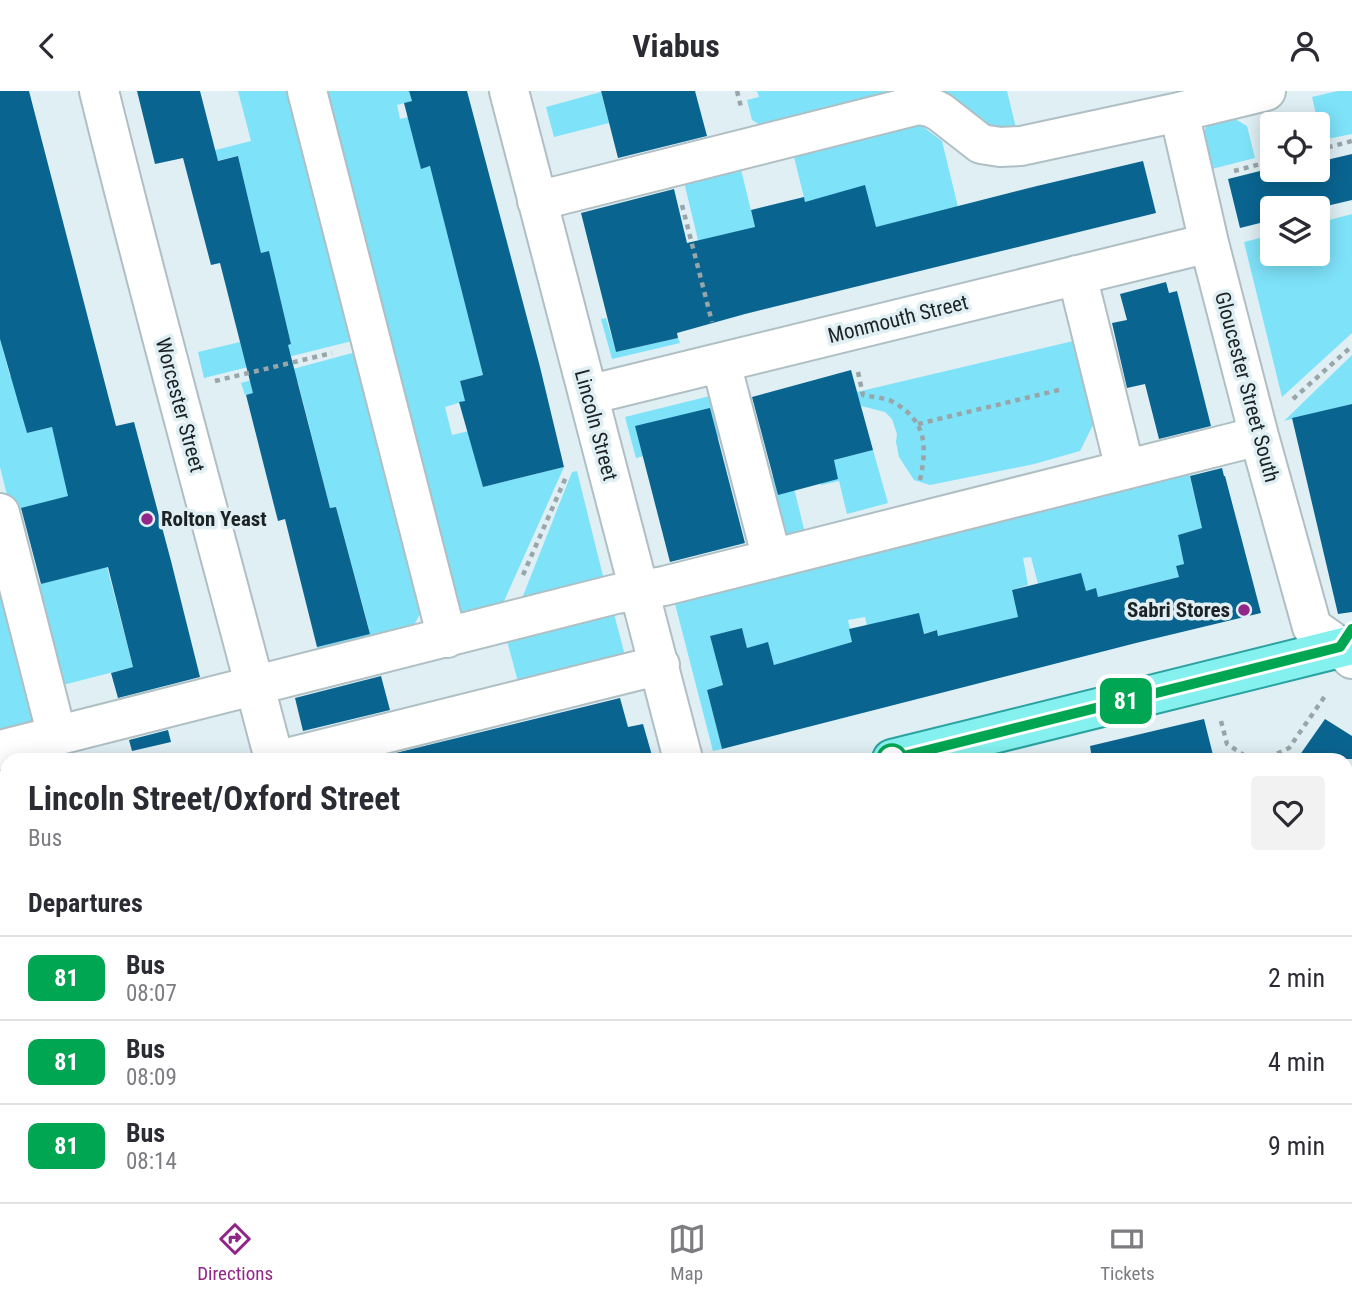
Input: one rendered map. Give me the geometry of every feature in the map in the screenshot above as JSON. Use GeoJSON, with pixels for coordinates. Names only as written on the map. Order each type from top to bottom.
{"type":"FeatureCollection","features":[{"type":"Feature","properties":{"kind":"main road"},"geometry":{"type":"LineString","coordinates":[[916,753],[1349,645]]}},
{"type":"Feature","properties":{"kind":"street","name":"Worcester Street"},"geometry":{"type":"LineString","coordinates":[[99,91],[272,753]]}},
{"type":"Feature","properties":{"kind":"street"},"geometry":{"type":"LineString","coordinates":[[307,91],[447,638]]}},
{"type":"Feature","properties":{"kind":"street","name":"Lincoln Street"},"geometry":{"type":"LineString","coordinates":[[509,91],[682,753]]}},
{"type":"Feature","properties":{"kind":"street"},"geometry":{"type":"LineString","coordinates":[[537,201],[918,105],[940,112],[981,144],[1000,148],[1021,146],[1180,112],[1266,91]]}},
{"type":"Feature","properties":{"kind":"street","name":"Gloucester Street South"},"geometry":{"type":"LineString","coordinates":[[1180,112],[1209,243],[1312,627],[1349,645]]}},
{"type":"Feature","properties":{"kind":"street","name":"Monmouth Street"},"geometry":{"type":"LineString","coordinates":[[587,395],[717,345],[1077,275],[1209,243]]}},
{"type":"Feature","properties":{"kind":"street"},"geometry":{"type":"LineString","coordinates":[[1077,275],[1125,469]]}},
{"type":"Feature","properties":{"kind":"street"},"geometry":{"type":"LineString","coordinates":[[717,345],[772,559]]}},
{"type":"Feature","properties":{"kind":"street"},"geometry":{"type":"LineString","coordinates":[[0,750],[1259,436]]}},
{"type":"Feature","properties":{"kind":"street"},"geometry":{"type":"LineString","coordinates":[[0,513],[57,736]]}},
{"type":"Feature","properties":{"kind":"street"},"geometry":{"type":"LineString","coordinates":[[307,753],[660,665]]}},
{"type":"Feature","properties":{"kind":"path"},"geometry":{"type":"LineString","coordinates":[[1330,147],[1352,141]]}},
{"type":"Feature","properties":{"kind":"path"},"geometry":{"type":"LineString","coordinates":[[1228,173],[1260,164]]}},
{"type":"Feature","properties":{"kind":"path"},"geometry":{"type":"LineString","coordinates":[[673,167],[717,345]]}},
{"type":"Feature","properties":{"kind":"path"},"geometry":{"type":"LineString","coordinates":[[211,382],[372,343]]}},
{"type":"Feature","properties":{"kind":"path"},"geometry":{"type":"LineString","coordinates":[[1286,405],[1352,346]]}},
{"type":"Feature","properties":{"kind":"path"},"geometry":{"type":"LineString","coordinates":[[857,368],[863,395],[893,401],[918,424],[925,456],[907,525]]}},
{"type":"Feature","properties":{"kind":"path"},"geometry":{"type":"LineString","coordinates":[[918,424],[1059,390],[1097,400],[1107,397]]}},
{"type":"Feature","properties":{"kind":"path"},"geometry":{"type":"LineString","coordinates":[[502,624],[569,469]]}},
{"type":"Feature","properties":{"kind":"path"},"geometry":{"type":"LineString","coordinates":[[1280,753],[1289,748],[1328,691],[1349,645]]}},
{"type":"Feature","properties":{"kind":"path"},"geometry":{"type":"LineString","coordinates":[[1212,680],[1227,744],[1237,753]]}},
{"type":"Feature","properties":{"kind":"shaded area"},"geometry":{"type":"Polygon","coordinates":[[[238,91],[289,91],[352,341],[204,378],[198,352],[240,342],[244,356],[291,344],[269,252],[261,253],[238,156],[207,163],[204,153],[251,141],[238,91]]]}},
{"type":"Feature","properties":{"kind":"shaded area"},"geometry":{"type":"Polygon","coordinates":[[[319,91],[409,91],[412,101],[397,105],[400,119],[421,114],[416,149],[421,168],[434,166],[445,225],[483,375],[460,381],[465,401],[445,407],[452,435],[494,425],[478,469],[483,487],[564,467],[501,608],[469,617],[451,609],[319,91]]]}},
{"type":"Feature","properties":{"kind":"shaded area"},"geometry":{"type":"Polygon","coordinates":[[[757,91],[919,91],[768,130],[752,120],[747,100],[759,97],[757,91]]]}},
{"type":"Feature","properties":{"kind":"shaded area"},"geometry":{"type":"Polygon","coordinates":[[[942,91],[1007,91],[1017,132],[1000,133],[942,94],[942,91]]]}},
{"type":"Feature","properties":{"kind":"shaded area"},"geometry":{"type":"Polygon","coordinates":[[[1352,91],[1352,134],[1330,138],[1330,112],[1315,112],[1312,97],[1352,91]]]}},
{"type":"Feature","properties":{"kind":"shaded area"},"geometry":{"type":"Polygon","coordinates":[[[601,92],[609,123],[554,137],[546,107],[601,92]]]}},
{"type":"Feature","properties":{"kind":"shaded area"},"geometry":{"type":"Polygon","coordinates":[[[1235,119],[1247,126],[1255,158],[1208,170],[1200,137],[1207,126],[1235,119]]]}},
{"type":"Feature","properties":{"kind":"shaded area"},"geometry":{"type":"Polygon","coordinates":[[[918,123],[942,141],[958,207],[815,242],[794,157],[823,150],[822,146],[918,123]]]}},
{"type":"Feature","properties":{"kind":"shaded area"},"geometry":{"type":"Polygon","coordinates":[[[739,161],[758,240],[726,234],[709,238],[705,269],[684,182],[739,161]]]}},
{"type":"Feature","properties":{"kind":"shaded area"},"geometry":{"type":"Polygon","coordinates":[[[1352,214],[1352,333],[1282,397],[1244,242],[1260,238],[1260,266],[1330,266],[1330,220],[1352,214]]]}},
{"type":"Feature","properties":{"kind":"shaded area"},"geometry":{"type":"Polygon","coordinates":[[[606,318],[616,352],[678,338],[680,343],[612,359],[601,319],[606,318]]]}},
{"type":"Feature","properties":{"kind":"shaded area"},"geometry":{"type":"Polygon","coordinates":[[[0,339],[10,376],[37,371],[18,399],[27,433],[52,427],[69,496],[11,511],[0,467],[0,339]]]}},
{"type":"Feature","properties":{"kind":"shaded area"},"geometry":{"type":"Polygon","coordinates":[[[1082,339],[1100,411],[1080,451],[1034,464],[930,485],[914,480],[899,457],[897,434],[892,419],[885,412],[861,406],[857,392],[1082,339]]]}},
{"type":"Feature","properties":{"kind":"shaded area"},"geometry":{"type":"Polygon","coordinates":[[[356,352],[421,612],[408,636],[320,657],[317,646],[370,633],[336,507],[330,508],[298,382],[245,395],[241,383],[356,352]]]}},
{"type":"Feature","properties":{"kind":"shaded area"},"geometry":{"type":"Polygon","coordinates":[[[1352,355],[1352,404],[1284,421],[1352,355]]]}},
{"type":"Feature","properties":{"kind":"shaded area"},"geometry":{"type":"Polygon","coordinates":[[[718,394],[729,435],[636,458],[625,417],[718,394]]]}},
{"type":"Feature","properties":{"kind":"shaded area"},"geometry":{"type":"Polygon","coordinates":[[[873,450],[888,503],[847,514],[839,481],[821,485],[826,462],[873,450]]]}},
{"type":"Feature","properties":{"kind":"shaded area"},"geometry":{"type":"Polygon","coordinates":[[[767,458],[772,476],[790,472],[806,537],[776,544],[754,461],[767,458]]]}},
{"type":"Feature","properties":{"kind":"shaded area"},"geometry":{"type":"Polygon","coordinates":[[[1187,465],[1202,528],[1178,535],[1184,564],[1176,566],[1179,577],[1098,597],[1096,589],[1086,591],[1038,584],[1031,557],[1023,558],[1028,585],[1012,590],[1018,617],[939,638],[937,630],[872,647],[865,617],[848,620],[857,662],[799,658],[780,663],[784,681],[779,683],[768,643],[747,648],[742,628],[710,636],[723,685],[707,690],[722,749],[713,751],[674,600],[1187,465]]]}},
{"type":"Feature","properties":{"kind":"shaded area"},"geometry":{"type":"Polygon","coordinates":[[[577,471],[604,580],[521,601],[572,472],[577,471]]]}},
{"type":"Feature","properties":{"kind":"shaded area"},"geometry":{"type":"Polygon","coordinates":[[[0,561],[40,713],[27,727],[0,734],[0,561]]]}},
{"type":"Feature","properties":{"kind":"shaded area"},"geometry":{"type":"Polygon","coordinates":[[[107,567],[133,667],[59,686],[33,586],[107,567]]]}},
{"type":"Feature","properties":{"kind":"shaded area"},"geometry":{"type":"Polygon","coordinates":[[[613,610],[627,663],[520,689],[506,637],[613,610]]]}},
{"type":"Feature","properties":{"kind":"building"},"geometry":{"type":"Polygon","coordinates":[[[0,91],[29,91],[116,426],[134,422],[200,677],[118,698],[111,673],[133,667],[108,567],[41,584],[21,508],[68,496],[52,427],[27,433],[0,339],[0,91]]]}},
{"type":"Feature","properties":{"kind":"building"},"geometry":{"type":"Polygon","coordinates":[[[137,91],[200,91],[218,161],[238,156],[261,253],[269,251],[291,344],[288,345],[330,508],[336,507],[370,634],[317,647],[285,519],[278,521],[246,395],[253,393],[220,263],[211,265],[183,158],[155,164],[137,91]]]}},
{"type":"Feature","properties":{"kind":"building"},"geometry":{"type":"Polygon","coordinates":[[[409,91],[467,91],[564,467],[483,487],[459,402],[465,401],[460,381],[483,375],[430,166],[421,169],[404,103],[412,101],[409,91]]]}},
{"type":"Feature","properties":{"kind":"building"},"geometry":{"type":"Polygon","coordinates":[[[601,91],[695,91],[707,136],[618,158],[601,91]]]}},
{"type":"Feature","properties":{"kind":"building"},"geometry":{"type":"Polygon","coordinates":[[[1352,154],[1352,200],[1330,205],[1330,196],[1260,196],[1260,223],[1240,228],[1228,179],[1260,171],[1260,182],[1330,182],[1330,159],[1352,154]]]}},
{"type":"Feature","properties":{"kind":"building"},"geometry":{"type":"Polygon","coordinates":[[[1143,161],[1156,213],[745,314],[677,333],[678,338],[616,352],[581,213],[674,189],[687,243],[755,227],[751,210],[804,197],[805,202],[865,185],[876,227],[1143,161]]]}},
{"type":"Feature","properties":{"kind":"building"},"geometry":{"type":"Polygon","coordinates":[[[1166,282],[1169,293],[1177,291],[1211,426],[1159,439],[1145,384],[1127,388],[1112,323],[1127,320],[1120,294],[1166,282]]]}},
{"type":"Feature","properties":{"kind":"building"},"geometry":{"type":"Polygon","coordinates":[[[851,370],[873,450],[834,460],[838,479],[778,495],[752,397],[851,370]]]}},
{"type":"Feature","properties":{"kind":"building"},"geometry":{"type":"Polygon","coordinates":[[[1352,404],[1352,612],[1338,614],[1292,418],[1352,404]]]}},
{"type":"Feature","properties":{"kind":"building"},"geometry":{"type":"Polygon","coordinates":[[[710,408],[745,543],[670,562],[635,426],[710,408]]]}},
{"type":"Feature","properties":{"kind":"building"},"geometry":{"type":"Polygon","coordinates":[[[1222,468],[1261,613],[722,749],[707,690],[723,685],[710,636],[742,628],[747,648],[768,642],[774,665],[852,642],[849,629],[919,613],[924,634],[937,630],[938,636],[1018,617],[1012,590],[1081,573],[1086,591],[1096,588],[1098,597],[1179,577],[1176,566],[1184,564],[1178,535],[1202,528],[1190,476],[1222,468]]]}},
{"type":"Feature","properties":{"kind":"building"},"geometry":{"type":"Polygon","coordinates":[[[381,676],[390,710],[303,731],[295,698],[381,676]]]}},
{"type":"Feature","properties":{"kind":"building"},"geometry":{"type":"Polygon","coordinates":[[[620,698],[628,727],[643,724],[651,753],[395,753],[620,698]]]}},
{"type":"Feature","properties":{"kind":"building"},"geometry":{"type":"Polygon","coordinates":[[[1204,719],[1212,753],[1091,753],[1090,746],[1204,719]]]}},
{"type":"Feature","properties":{"kind":"building"},"geometry":{"type":"Polygon","coordinates":[[[1325,719],[1352,736],[1352,753],[1301,753],[1325,719]]]}},
{"type":"Feature","properties":{"kind":"building"},"geometry":{"type":"Polygon","coordinates":[[[168,730],[171,742],[132,751],[129,740],[168,730]]]}},
{"type":"Feature","properties":{"kind":"bus line","name":"81"},"geometry":{"type":"LineString","coordinates":[[916,753],[1340,647],[1352,629]]}},
{"type":"Feature","properties":{"kind":"place","name":"Rolton Yeast"},"geometry":{"type":"Point","coordinates":[147,519]}},
{"type":"Feature","properties":{"kind":"place","name":"Sabri Stores"},"geometry":{"type":"Point","coordinates":[1244,610]}}]}
